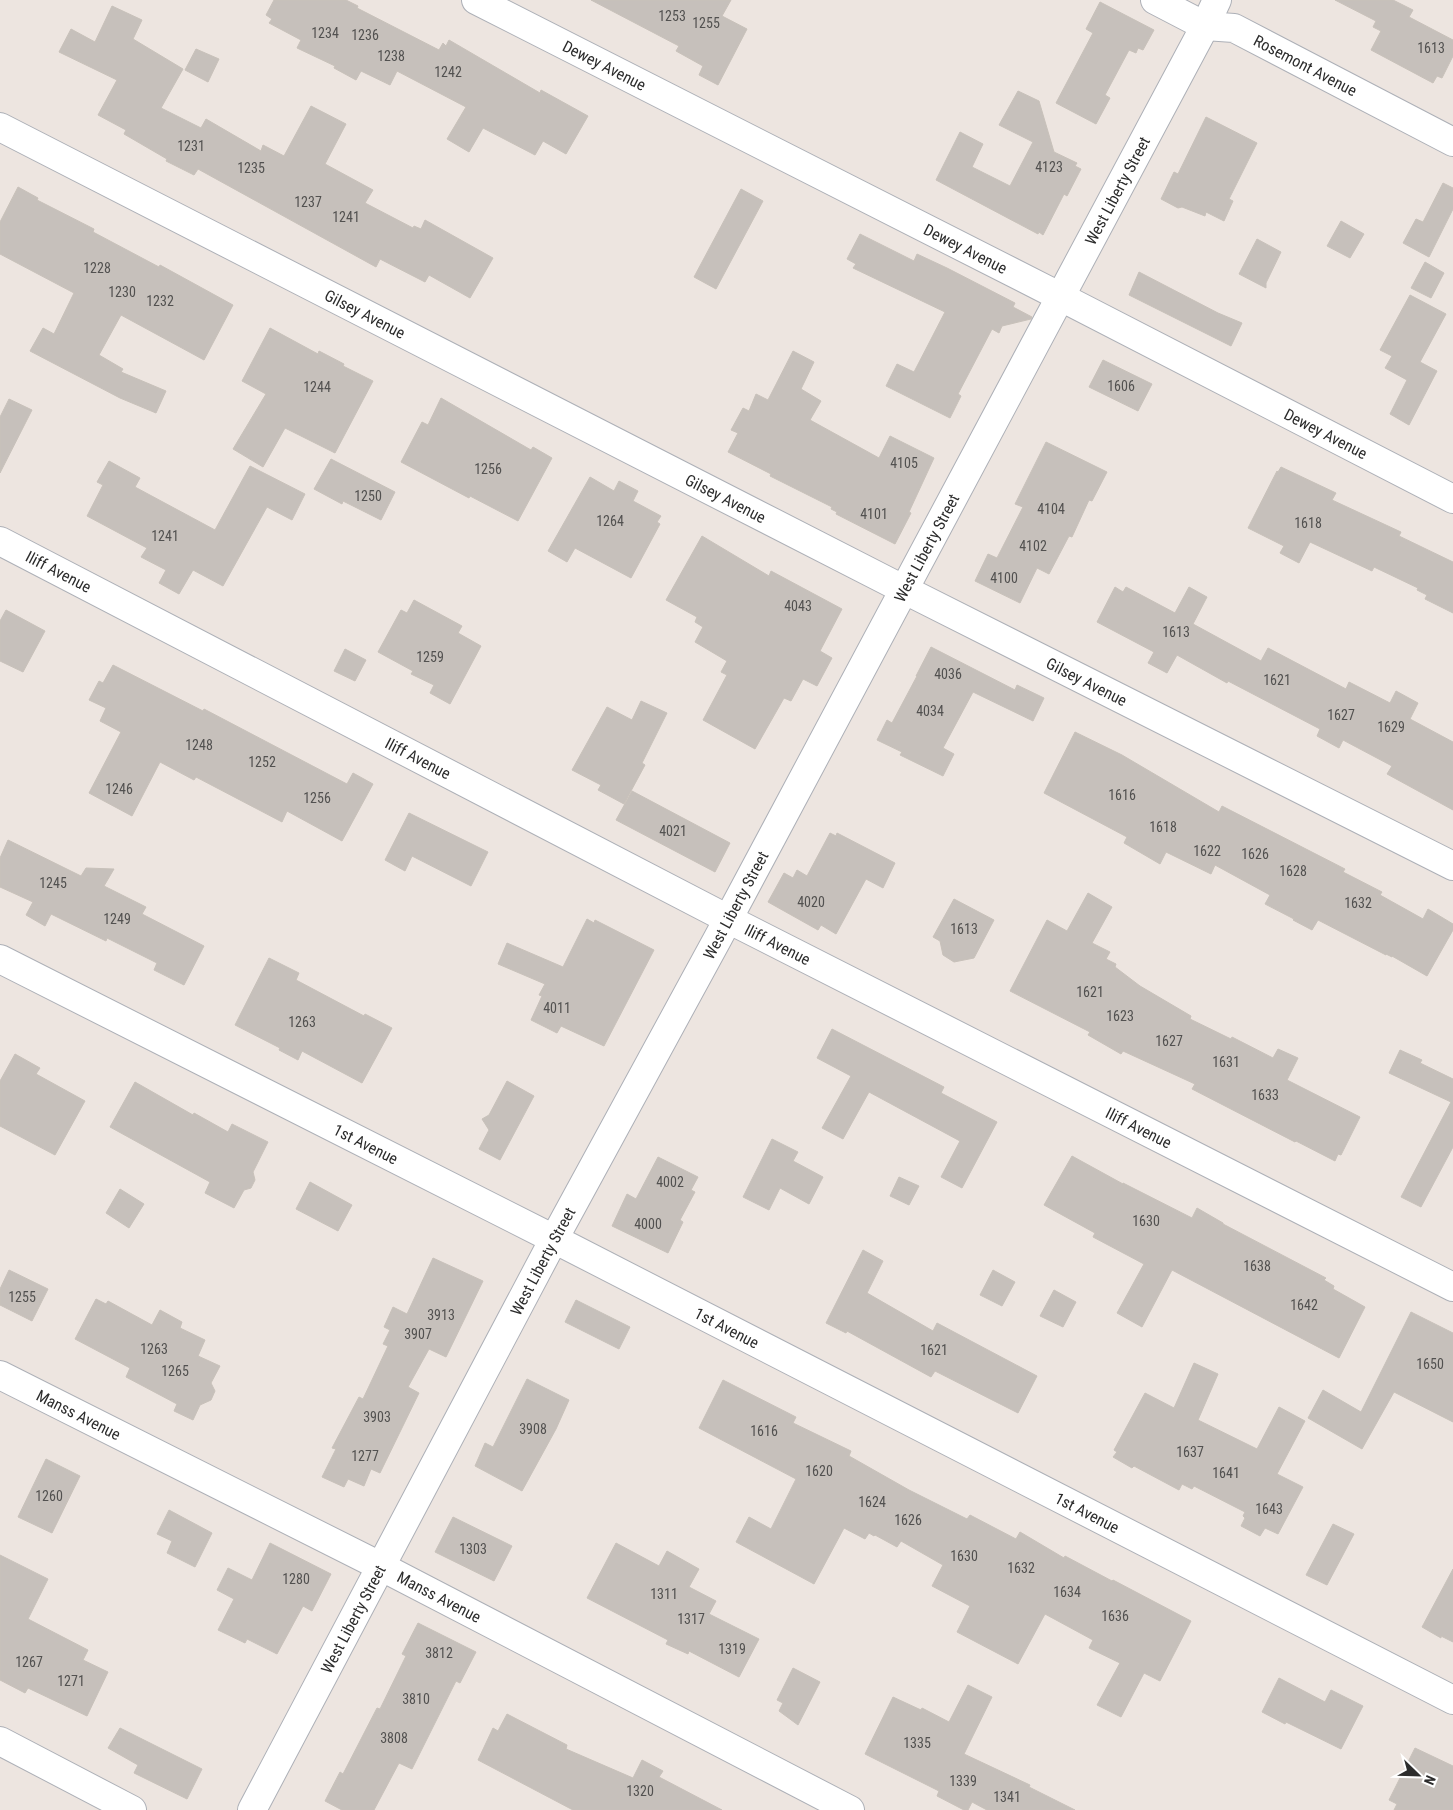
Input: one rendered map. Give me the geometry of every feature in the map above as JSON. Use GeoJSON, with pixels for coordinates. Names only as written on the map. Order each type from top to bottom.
{"type":"FeatureCollection","features":[{"type":"Feature","properties":{"kind":"street","name":"Dewey Avenue"},"geometry":{"type":"LineString","coordinates":[[476,0],[1061,297],[1453,499]]}},
{"type":"Feature","properties":{"kind":"street","name":"Rosemont Avenue"},"geometry":{"type":"LineString","coordinates":[[1155,0],[1205,26],[1234,28],[1453,142]]}},
{"type":"Feature","properties":{"kind":"street","name":"West Liberty Street"},"geometry":{"type":"LineString","coordinates":[[252,1810],[554,1240],[1061,297],[1217,0]]}},
{"type":"Feature","properties":{"kind":"street","name":"Gilsey Avenue"},"geometry":{"type":"LineString","coordinates":[[0,128],[903,589],[1453,866]]}},
{"type":"Feature","properties":{"kind":"street","name":"Iliff Avenue"},"geometry":{"type":"LineString","coordinates":[[0,541],[728,919],[1453,1287]]}},
{"type":"Feature","properties":{"kind":"street","name":"1st Avenue"},"geometry":{"type":"LineString","coordinates":[[0,958],[1453,1700]]}},
{"type":"Feature","properties":{"kind":"street","name":"Manss Avenue"},"geometry":{"type":"LineString","coordinates":[[0,1375],[382,1567],[850,1810]]}},
{"type":"Feature","properties":{"kind":"street"},"geometry":{"type":"LineString","coordinates":[[0,1741],[132,1810]]}},
{"type":"Feature","properties":{"kind":"building"},"geometry":{"type":"Polygon","coordinates":[[[274,0],[346,0],[358,6],[357,8],[439,50],[443,43],[446,46],[449,40],[540,93],[541,90],[588,116],[566,154],[543,141],[535,155],[483,128],[469,152],[447,139],[466,107],[397,71],[390,85],[361,71],[356,80],[334,68],[335,66],[297,48],[301,40],[269,23],[272,19],[266,15],[274,0]]]}},
{"type":"Feature","properties":{"kind":"building"},"geometry":{"type":"Polygon","coordinates":[[[591,0],[731,0],[722,16],[747,29],[718,85],[699,75],[703,66],[676,51],[679,46],[591,0]]]}},
{"type":"Feature","properties":{"kind":"building"},"geometry":{"type":"Polygon","coordinates":[[[1335,0],[1393,0],[1413,10],[1409,17],[1453,40],[1453,56],[1442,78],[1437,76],[1433,83],[1371,50],[1381,31],[1373,27],[1376,21],[1335,0]]]}},
{"type":"Feature","properties":{"kind":"building"},"geometry":{"type":"Polygon","coordinates":[[[1100,2],[1154,30],[1143,50],[1138,48],[1136,53],[1129,50],[1105,95],[1110,98],[1096,124],[1056,103],[1093,33],[1086,29],[1100,2]]]}},
{"type":"Feature","properties":{"kind":"building"},"geometry":{"type":"Polygon","coordinates":[[[112,6],[142,20],[133,39],[183,69],[161,108],[201,128],[206,119],[261,151],[263,145],[284,156],[311,106],[346,124],[325,164],[373,190],[365,203],[413,228],[414,226],[421,229],[425,220],[493,258],[470,298],[429,275],[425,282],[380,259],[376,267],[198,169],[194,175],[166,161],[167,159],[124,134],[126,130],[98,115],[117,80],[59,52],[71,29],[95,42],[112,6]]]}},
{"type":"Feature","properties":{"kind":"building"},"geometry":{"type":"Polygon","coordinates":[[[196,49],[219,59],[208,82],[185,70],[196,49]]]}},
{"type":"Feature","properties":{"kind":"building"},"geometry":{"type":"Polygon","coordinates":[[[1018,91],[1039,101],[1054,152],[1077,163],[1075,166],[1081,169],[1067,196],[1064,194],[1043,235],[936,180],[960,132],[983,144],[972,167],[1010,186],[1033,142],[999,125],[1018,91]]]}},
{"type":"Feature","properties":{"kind":"building"},"geometry":{"type":"Polygon","coordinates":[[[1206,117],[1257,143],[1229,199],[1233,201],[1224,221],[1206,212],[1205,216],[1182,207],[1178,208],[1161,199],[1174,172],[1178,174],[1206,117]]]}},
{"type":"Feature","properties":{"kind":"building"},"geometry":{"type":"Polygon","coordinates":[[[1443,183],[1453,188],[1453,209],[1429,257],[1403,243],[1416,219],[1423,222],[1443,183]]]}},
{"type":"Feature","properties":{"kind":"building"},"geometry":{"type":"Polygon","coordinates":[[[18,187],[38,198],[37,200],[94,229],[93,232],[159,267],[160,265],[233,305],[204,360],[121,315],[99,355],[123,369],[121,372],[166,391],[156,413],[120,398],[30,351],[43,328],[54,334],[74,293],[0,254],[0,222],[18,187]]]}},
{"type":"Feature","properties":{"kind":"building"},"geometry":{"type":"Polygon","coordinates":[[[741,189],[763,201],[716,289],[694,277],[741,189]]]}},
{"type":"Feature","properties":{"kind":"building"},"geometry":{"type":"Polygon","coordinates":[[[1341,221],[1364,234],[1350,258],[1327,246],[1341,221]]]}},
{"type":"Feature","properties":{"kind":"building"},"geometry":{"type":"Polygon","coordinates":[[[860,234],[914,261],[917,254],[947,268],[1015,303],[1013,307],[1032,317],[1031,319],[1002,326],[999,333],[992,329],[958,394],[961,396],[950,418],[886,386],[897,364],[914,372],[945,312],[853,268],[856,264],[847,259],[860,234]]]}},
{"type":"Feature","properties":{"kind":"building"},"geometry":{"type":"Polygon","coordinates":[[[1257,239],[1281,252],[1266,283],[1266,288],[1239,274],[1257,239]]]}},
{"type":"Feature","properties":{"kind":"building"},"geometry":{"type":"Polygon","coordinates":[[[1425,262],[1444,273],[1431,298],[1411,288],[1425,262]]]}},
{"type":"Feature","properties":{"kind":"building"},"geometry":{"type":"Polygon","coordinates":[[[1139,272],[1218,313],[1242,323],[1231,346],[1129,295],[1139,272]]]}},
{"type":"Feature","properties":{"kind":"building"},"geometry":{"type":"Polygon","coordinates":[[[1410,295],[1446,314],[1420,362],[1437,371],[1409,425],[1390,414],[1407,380],[1385,368],[1392,356],[1380,350],[1410,295]]]}},
{"type":"Feature","properties":{"kind":"building"},"geometry":{"type":"Polygon","coordinates":[[[270,328],[318,354],[319,351],[373,381],[335,453],[285,428],[263,467],[233,449],[266,394],[242,381],[270,328]]]}},
{"type":"Feature","properties":{"kind":"building"},"geometry":{"type":"Polygon","coordinates":[[[793,351],[814,362],[801,389],[821,401],[810,420],[879,458],[890,436],[934,458],[909,512],[911,513],[895,544],[836,514],[837,512],[831,509],[832,507],[770,476],[771,474],[728,452],[738,433],[731,430],[743,408],[749,411],[756,394],[768,400],[793,351]]]}},
{"type":"Feature","properties":{"kind":"building"},"geometry":{"type":"Polygon","coordinates":[[[1103,360],[1152,384],[1138,411],[1089,387],[1103,360]]]}},
{"type":"Feature","properties":{"kind":"building"},"geometry":{"type":"Polygon","coordinates":[[[441,398],[531,450],[533,447],[552,458],[518,521],[470,496],[469,498],[401,462],[422,422],[428,425],[441,398]]]}},
{"type":"Feature","properties":{"kind":"building"},"geometry":{"type":"Polygon","coordinates":[[[9,399],[32,410],[0,473],[0,417],[9,399]]]}},
{"type":"Feature","properties":{"kind":"building"},"geometry":{"type":"Polygon","coordinates":[[[1046,442],[1107,472],[1092,501],[1089,500],[1072,537],[1069,536],[1049,574],[1037,568],[1020,603],[975,581],[988,554],[997,558],[1023,507],[1015,504],[1046,442]]]}},
{"type":"Feature","properties":{"kind":"building"},"geometry":{"type":"Polygon","coordinates":[[[331,459],[395,492],[381,520],[343,501],[342,504],[314,489],[331,459]]]}},
{"type":"Feature","properties":{"kind":"building"},"geometry":{"type":"Polygon","coordinates":[[[109,461],[140,478],[135,487],[215,530],[250,466],[305,494],[292,520],[267,507],[223,586],[193,570],[179,594],[159,583],[166,570],[141,557],[147,548],[87,516],[103,485],[97,482],[109,461]]]}},
{"type":"Feature","properties":{"kind":"building"},"geometry":{"type":"Polygon","coordinates":[[[1281,467],[1336,493],[1332,500],[1401,532],[1399,536],[1453,562],[1453,613],[1425,599],[1427,595],[1417,590],[1418,588],[1374,567],[1372,571],[1310,542],[1299,563],[1280,553],[1284,546],[1248,528],[1277,471],[1281,467]]]}},
{"type":"Feature","properties":{"kind":"building"},"geometry":{"type":"Polygon","coordinates":[[[590,477],[614,491],[619,481],[638,491],[633,501],[661,516],[657,522],[660,524],[631,578],[575,548],[567,562],[548,551],[590,477]]]}},
{"type":"Feature","properties":{"kind":"building"},"geometry":{"type":"Polygon","coordinates":[[[702,536],[769,576],[771,571],[842,609],[820,651],[832,658],[817,686],[803,679],[791,701],[784,698],[755,749],[703,720],[727,675],[721,672],[727,661],[695,642],[703,627],[695,622],[697,617],[666,600],[702,536]]]}},
{"type":"Feature","properties":{"kind":"building"},"geometry":{"type":"Polygon","coordinates":[[[1115,587],[1123,592],[1126,587],[1175,613],[1189,587],[1207,597],[1193,624],[1261,661],[1268,648],[1346,689],[1349,682],[1390,703],[1396,691],[1418,703],[1410,719],[1453,742],[1453,810],[1387,774],[1392,766],[1343,740],[1339,748],[1317,736],[1320,729],[1228,681],[1227,683],[1177,655],[1167,673],[1148,663],[1154,652],[1097,622],[1115,587]]]}},
{"type":"Feature","properties":{"kind":"building"},"geometry":{"type":"Polygon","coordinates":[[[414,600],[462,626],[458,633],[481,646],[450,704],[430,693],[434,685],[411,674],[413,671],[378,652],[401,610],[407,613],[414,600]]]}},
{"type":"Feature","properties":{"kind":"building"},"geometry":{"type":"Polygon","coordinates":[[[6,610],[45,631],[23,672],[0,661],[0,621],[6,610]]]}},
{"type":"Feature","properties":{"kind":"building"},"geometry":{"type":"Polygon","coordinates":[[[931,647],[1015,690],[1017,685],[1044,698],[1033,721],[973,692],[943,748],[954,754],[943,776],[900,755],[902,752],[877,740],[887,720],[892,723],[931,647]]]}},
{"type":"Feature","properties":{"kind":"building"},"geometry":{"type":"Polygon","coordinates":[[[345,649],[366,660],[355,681],[334,671],[345,649]]]}},
{"type":"Feature","properties":{"kind":"building"},"geometry":{"type":"Polygon","coordinates":[[[113,665],[203,711],[204,709],[347,784],[353,773],[373,784],[342,841],[287,811],[282,822],[196,777],[194,780],[160,762],[132,816],[89,793],[121,732],[100,721],[106,708],[89,700],[99,681],[103,683],[113,665]]]}},
{"type":"Feature","properties":{"kind":"building"},"geometry":{"type":"Polygon","coordinates":[[[641,701],[667,713],[642,763],[645,765],[624,804],[598,790],[601,785],[572,770],[607,707],[632,720],[641,701]]]}},
{"type":"Feature","properties":{"kind":"building"},"geometry":{"type":"Polygon","coordinates":[[[1075,732],[1122,755],[1219,812],[1222,806],[1345,869],[1343,872],[1382,892],[1380,895],[1423,919],[1428,909],[1453,924],[1453,930],[1427,976],[1392,956],[1386,955],[1318,920],[1312,930],[1265,904],[1270,895],[1215,865],[1211,874],[1166,852],[1160,864],[1124,843],[1127,837],[1044,793],[1075,732]]]}},
{"type":"Feature","properties":{"kind":"building"},"geometry":{"type":"Polygon","coordinates":[[[632,791],[730,843],[715,872],[616,820],[632,791]]]}},
{"type":"Feature","properties":{"kind":"building"},"geometry":{"type":"Polygon","coordinates":[[[409,813],[488,852],[471,886],[412,856],[405,871],[385,860],[409,813]]]}},
{"type":"Feature","properties":{"kind":"building"},"geometry":{"type":"Polygon","coordinates":[[[830,833],[836,836],[837,833],[895,863],[883,888],[866,879],[836,934],[821,925],[818,930],[768,902],[784,873],[793,878],[797,870],[807,876],[830,833]]]}},
{"type":"Feature","properties":{"kind":"building"},"geometry":{"type":"Polygon","coordinates":[[[8,840],[81,876],[86,868],[114,869],[104,886],[146,907],[142,914],[204,946],[184,985],[154,970],[157,963],[107,938],[106,941],[51,914],[45,926],[26,915],[33,902],[0,887],[0,858],[8,840]]]}},
{"type":"Feature","properties":{"kind":"building"},"geometry":{"type":"Polygon","coordinates":[[[1088,893],[1112,907],[1092,943],[1110,952],[1106,959],[1116,964],[1115,967],[1140,986],[1191,1016],[1190,1019],[1231,1039],[1232,1037],[1273,1058],[1278,1049],[1298,1058],[1287,1080],[1360,1117],[1341,1155],[1338,1154],[1335,1161],[1192,1089],[1195,1084],[1123,1051],[1121,1054],[1088,1035],[1090,1032],[1010,991],[1047,920],[1067,931],[1088,893]]]}},
{"type":"Feature","properties":{"kind":"building"},"geometry":{"type":"Polygon","coordinates":[[[954,899],[994,920],[974,958],[954,962],[943,955],[940,941],[933,937],[954,899]]]}},
{"type":"Feature","properties":{"kind":"building"},"geometry":{"type":"Polygon","coordinates":[[[587,919],[594,923],[595,920],[654,950],[604,1046],[561,1026],[557,1033],[531,1020],[542,996],[539,995],[545,984],[498,964],[507,943],[563,967],[587,919]]]}},
{"type":"Feature","properties":{"kind":"building"},"geometry":{"type":"Polygon","coordinates":[[[269,958],[299,973],[296,980],[364,1016],[365,1014],[392,1028],[362,1083],[302,1051],[298,1060],[279,1050],[280,1048],[235,1025],[269,958]]]}},
{"type":"Feature","properties":{"kind":"building"},"geometry":{"type":"Polygon","coordinates":[[[832,1029],[944,1087],[941,1093],[997,1122],[962,1188],[941,1177],[960,1141],[869,1092],[843,1139],[822,1128],[851,1076],[817,1058],[832,1029]]]}},
{"type":"Feature","properties":{"kind":"building"},"geometry":{"type":"Polygon","coordinates":[[[1400,1050],[1422,1060],[1420,1063],[1453,1079],[1453,1147],[1421,1207],[1401,1197],[1451,1102],[1389,1073],[1400,1050]]]}},
{"type":"Feature","properties":{"kind":"building"},"geometry":{"type":"Polygon","coordinates":[[[15,1054],[40,1068],[36,1074],[85,1101],[55,1155],[0,1126],[0,1081],[15,1054]]]}},
{"type":"Feature","properties":{"kind":"building"},"geometry":{"type":"Polygon","coordinates":[[[507,1081],[534,1096],[500,1160],[479,1149],[489,1130],[482,1119],[489,1115],[507,1081]]]}},
{"type":"Feature","properties":{"kind":"building"},"geometry":{"type":"Polygon","coordinates":[[[135,1082],[193,1115],[194,1113],[228,1132],[232,1124],[268,1142],[253,1172],[255,1180],[251,1188],[244,1190],[234,1208],[205,1193],[210,1182],[110,1127],[135,1082]]]}},
{"type":"Feature","properties":{"kind":"building"},"geometry":{"type":"Polygon","coordinates":[[[772,1139],[798,1152],[793,1161],[823,1177],[809,1204],[780,1188],[769,1210],[743,1197],[772,1139]]]}},
{"type":"Feature","properties":{"kind":"building"},"geometry":{"type":"Polygon","coordinates":[[[1072,1156],[1192,1218],[1197,1208],[1223,1224],[1326,1278],[1324,1280],[1334,1286],[1333,1289],[1365,1307],[1339,1358],[1172,1270],[1142,1327],[1117,1313],[1144,1264],[1093,1237],[1095,1233],[1044,1205],[1072,1156]]]}},
{"type":"Feature","properties":{"kind":"building"},"geometry":{"type":"Polygon","coordinates":[[[658,1157],[698,1177],[691,1190],[695,1192],[680,1220],[683,1222],[668,1253],[612,1226],[627,1194],[636,1199],[658,1157]]]}},
{"type":"Feature","properties":{"kind":"building"},"geometry":{"type":"Polygon","coordinates":[[[899,1177],[919,1186],[909,1205],[890,1196],[899,1177]]]}},
{"type":"Feature","properties":{"kind":"building"},"geometry":{"type":"Polygon","coordinates":[[[310,1182],[352,1205],[338,1231],[296,1209],[310,1182]]]}},
{"type":"Feature","properties":{"kind":"building"},"geometry":{"type":"Polygon","coordinates":[[[120,1189],[144,1204],[129,1228],[106,1213],[120,1189]]]}},
{"type":"Feature","properties":{"kind":"building"},"geometry":{"type":"Polygon","coordinates":[[[863,1250],[883,1261],[867,1293],[933,1331],[937,1323],[1037,1376],[1018,1413],[935,1371],[931,1377],[847,1331],[846,1333],[826,1323],[863,1250]]]}},
{"type":"Feature","properties":{"kind":"building"},"geometry":{"type":"Polygon","coordinates":[[[433,1258],[483,1281],[446,1357],[429,1349],[408,1387],[419,1393],[380,1473],[371,1469],[364,1486],[348,1479],[344,1487],[322,1477],[336,1449],[332,1448],[359,1397],[363,1399],[388,1346],[383,1344],[390,1330],[384,1327],[393,1307],[407,1314],[433,1258]]]}},
{"type":"Feature","properties":{"kind":"building"},"geometry":{"type":"Polygon","coordinates":[[[9,1270],[48,1289],[32,1321],[0,1305],[0,1289],[9,1270]]]}},
{"type":"Feature","properties":{"kind":"building"},"geometry":{"type":"Polygon","coordinates":[[[993,1270],[1015,1282],[1002,1306],[980,1295],[993,1270]]]}},
{"type":"Feature","properties":{"kind":"building"},"geometry":{"type":"Polygon","coordinates":[[[1054,1290],[1076,1302],[1063,1327],[1040,1316],[1054,1290]]]}},
{"type":"Feature","properties":{"kind":"building"},"geometry":{"type":"Polygon","coordinates":[[[96,1299],[106,1304],[108,1301],[152,1325],[160,1310],[182,1322],[180,1328],[205,1340],[198,1356],[220,1366],[211,1383],[215,1391],[211,1400],[200,1405],[193,1420],[174,1411],[177,1404],[126,1377],[130,1368],[75,1339],[96,1299]]]}},
{"type":"Feature","properties":{"kind":"building"},"geometry":{"type":"Polygon","coordinates":[[[576,1300],[630,1327],[619,1349],[565,1322],[576,1300]]]}},
{"type":"Feature","properties":{"kind":"building"},"geometry":{"type":"Polygon","coordinates":[[[1411,1312],[1453,1333],[1453,1422],[1394,1392],[1362,1449],[1308,1418],[1323,1390],[1361,1412],[1411,1312]]]}},
{"type":"Feature","properties":{"kind":"building"},"geometry":{"type":"Polygon","coordinates":[[[1194,1363],[1218,1374],[1198,1420],[1257,1449],[1279,1407],[1305,1421],[1277,1474],[1303,1487],[1278,1534],[1265,1528],[1260,1536],[1241,1526],[1245,1518],[1243,1516],[1245,1512],[1194,1486],[1192,1489],[1182,1484],[1179,1490],[1113,1457],[1117,1452],[1114,1450],[1145,1393],[1174,1408],[1194,1363]]]}},
{"type":"Feature","properties":{"kind":"building"},"geometry":{"type":"Polygon","coordinates":[[[527,1379],[569,1400],[556,1429],[522,1491],[475,1466],[485,1443],[493,1447],[527,1379]]]}},
{"type":"Feature","properties":{"kind":"building"},"geometry":{"type":"Polygon","coordinates":[[[723,1380],[796,1417],[793,1423],[851,1451],[849,1456],[909,1490],[967,1519],[970,1515],[1016,1539],[1020,1532],[1064,1558],[1065,1556],[1191,1621],[1160,1681],[1144,1673],[1121,1717],[1097,1705],[1120,1663],[1089,1648],[1093,1640],[1045,1614],[1018,1664],[957,1632],[970,1606],[932,1586],[943,1565],[901,1541],[897,1547],[875,1535],[869,1533],[865,1539],[844,1528],[814,1584],[736,1542],[749,1517],[771,1529],[796,1479],[699,1428],[723,1380]]]}},
{"type":"Feature","properties":{"kind":"building"},"geometry":{"type":"Polygon","coordinates":[[[46,1459],[80,1476],[52,1533],[18,1517],[46,1459]]]}},
{"type":"Feature","properties":{"kind":"building"},"geometry":{"type":"Polygon","coordinates":[[[169,1510],[212,1533],[195,1567],[167,1553],[172,1541],[157,1534],[169,1510]]]}},
{"type":"Feature","properties":{"kind":"building"},"geometry":{"type":"Polygon","coordinates":[[[453,1517],[512,1546],[494,1581],[435,1552],[453,1517]]]}},
{"type":"Feature","properties":{"kind":"building"},"geometry":{"type":"Polygon","coordinates":[[[1333,1524],[1354,1534],[1327,1585],[1306,1575],[1333,1524]]]}},
{"type":"Feature","properties":{"kind":"building"},"geometry":{"type":"Polygon","coordinates":[[[270,1543],[331,1574],[312,1611],[303,1606],[277,1654],[247,1639],[245,1643],[218,1630],[234,1599],[217,1590],[228,1568],[252,1580],[270,1543]]]}},
{"type":"Feature","properties":{"kind":"building"},"geometry":{"type":"Polygon","coordinates":[[[616,1543],[659,1566],[667,1551],[699,1569],[689,1587],[716,1601],[709,1614],[759,1639],[739,1677],[689,1651],[688,1654],[666,1644],[668,1640],[587,1598],[616,1543]]]}},
{"type":"Feature","properties":{"kind":"building"},"geometry":{"type":"Polygon","coordinates":[[[0,1555],[48,1579],[28,1619],[88,1650],[83,1660],[108,1672],[87,1716],[28,1688],[25,1693],[0,1680],[0,1555]]]}},
{"type":"Feature","properties":{"kind":"building"},"geometry":{"type":"Polygon","coordinates":[[[1453,1569],[1453,1642],[1441,1636],[1441,1638],[1422,1627],[1453,1569]]]}},
{"type":"Feature","properties":{"kind":"building"},"geometry":{"type":"Polygon","coordinates":[[[418,1623],[476,1652],[460,1683],[456,1681],[412,1769],[399,1763],[374,1810],[342,1810],[325,1801],[340,1772],[343,1774],[377,1708],[380,1709],[406,1656],[402,1654],[418,1623]]]}},
{"type":"Feature","properties":{"kind":"building"},"geometry":{"type":"Polygon","coordinates":[[[793,1668],[820,1682],[798,1725],[779,1711],[783,1703],[777,1700],[793,1668]]]}},
{"type":"Feature","properties":{"kind":"building"},"geometry":{"type":"Polygon","coordinates":[[[1279,1678],[1325,1702],[1331,1690],[1363,1706],[1341,1749],[1262,1712],[1279,1678]]]}},
{"type":"Feature","properties":{"kind":"building"},"geometry":{"type":"Polygon","coordinates":[[[968,1685],[992,1697],[964,1754],[1030,1785],[1029,1787],[1075,1810],[987,1810],[972,1802],[968,1810],[964,1810],[937,1796],[939,1791],[865,1754],[893,1697],[921,1710],[922,1708],[949,1722],[968,1685]]]}},
{"type":"Feature","properties":{"kind":"building"},"geometry":{"type":"Polygon","coordinates":[[[507,1714],[567,1745],[566,1749],[633,1778],[642,1760],[663,1771],[659,1777],[722,1810],[573,1810],[478,1760],[493,1728],[498,1731],[507,1714]]]}},
{"type":"Feature","properties":{"kind":"building"},"geometry":{"type":"Polygon","coordinates":[[[120,1728],[202,1769],[187,1799],[134,1773],[138,1765],[108,1748],[120,1728]]]}},
{"type":"Feature","properties":{"kind":"building"},"geometry":{"type":"Polygon","coordinates":[[[1415,1748],[1453,1766],[1453,1810],[1394,1810],[1397,1804],[1389,1800],[1415,1748]]]}}]}
